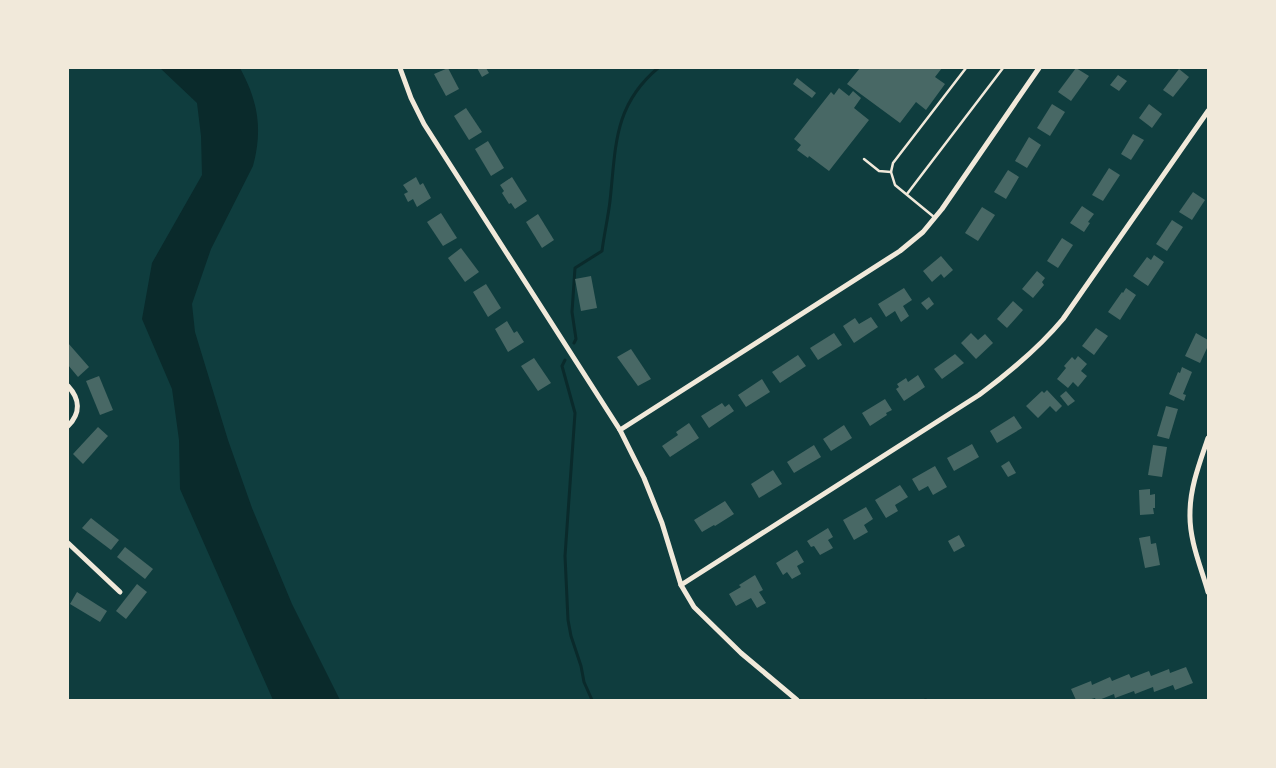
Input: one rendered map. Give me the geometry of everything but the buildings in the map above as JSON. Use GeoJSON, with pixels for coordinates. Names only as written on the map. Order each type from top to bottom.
{"type":"FeatureCollection","features":[{"type":"Feature","properties":{"kind":"street"},"geometry":{"type":"LineString","coordinates":[[400,68],[411,98],[424,124],[620,430],[648,487],[662,523],[681,585],[694,607],[741,653],[798,700]]}},
{"type":"Feature","properties":{"kind":"street"},"geometry":{"type":"LineString","coordinates":[[620,430],[900,251],[923,232],[935,218],[1039,68]]}},
{"type":"Feature","properties":{"kind":"street"},"geometry":{"type":"LineString","coordinates":[[681,585],[979,395],[1014,370],[1042,344],[1063,319],[1208,111]]}},
{"type":"Feature","properties":{"kind":"street"},"geometry":{"type":"LineString","coordinates":[[68,386],[76,397],[78,405],[77,414],[68,426]]}},
{"type":"Feature","properties":{"kind":"street"},"geometry":{"type":"LineString","coordinates":[[1208,438],[1195,476],[1191,494],[1190,514],[1194,547],[1208,592]]}},
{"type":"Feature","properties":{"kind":"street"},"geometry":{"type":"LineString","coordinates":[[68,543],[120,592]]}},
{"type":"Feature","properties":{"kind":"lane"},"geometry":{"type":"LineString","coordinates":[[935,218],[895,185],[891,172],[892,163],[966,68]]}},
{"type":"Feature","properties":{"kind":"lane"},"geometry":{"type":"LineString","coordinates":[[907,194],[1003,68]]}},
{"type":"Feature","properties":{"kind":"lane"},"geometry":{"type":"LineString","coordinates":[[864,159],[879,172],[891,172]]}},
{"type":"Feature","properties":{"kind":"water"},"geometry":{"type":"Polygon","coordinates":[[[160,68],[240,68],[255,104],[258,140],[253,166],[211,249],[192,304],[195,332],[228,440],[252,508],[292,604],[340,700],[273,700],[180,489],[179,440],[172,389],[142,319],[152,263],[202,175],[201,136],[197,103],[160,68]]]}},
{"type":"Feature","properties":{"kind":"waterway"},"geometry":{"type":"LineString","coordinates":[[574,343],[576,339],[572,312],[575,268],[602,251],[619,128],[632,97],[643,82],[658,68]]}},
{"type":"Feature","properties":{"kind":"waterway"},"geometry":{"type":"LineString","coordinates":[[565,360],[562,366],[575,413],[565,556],[568,620],[584,682],[592,700]]}}]}
